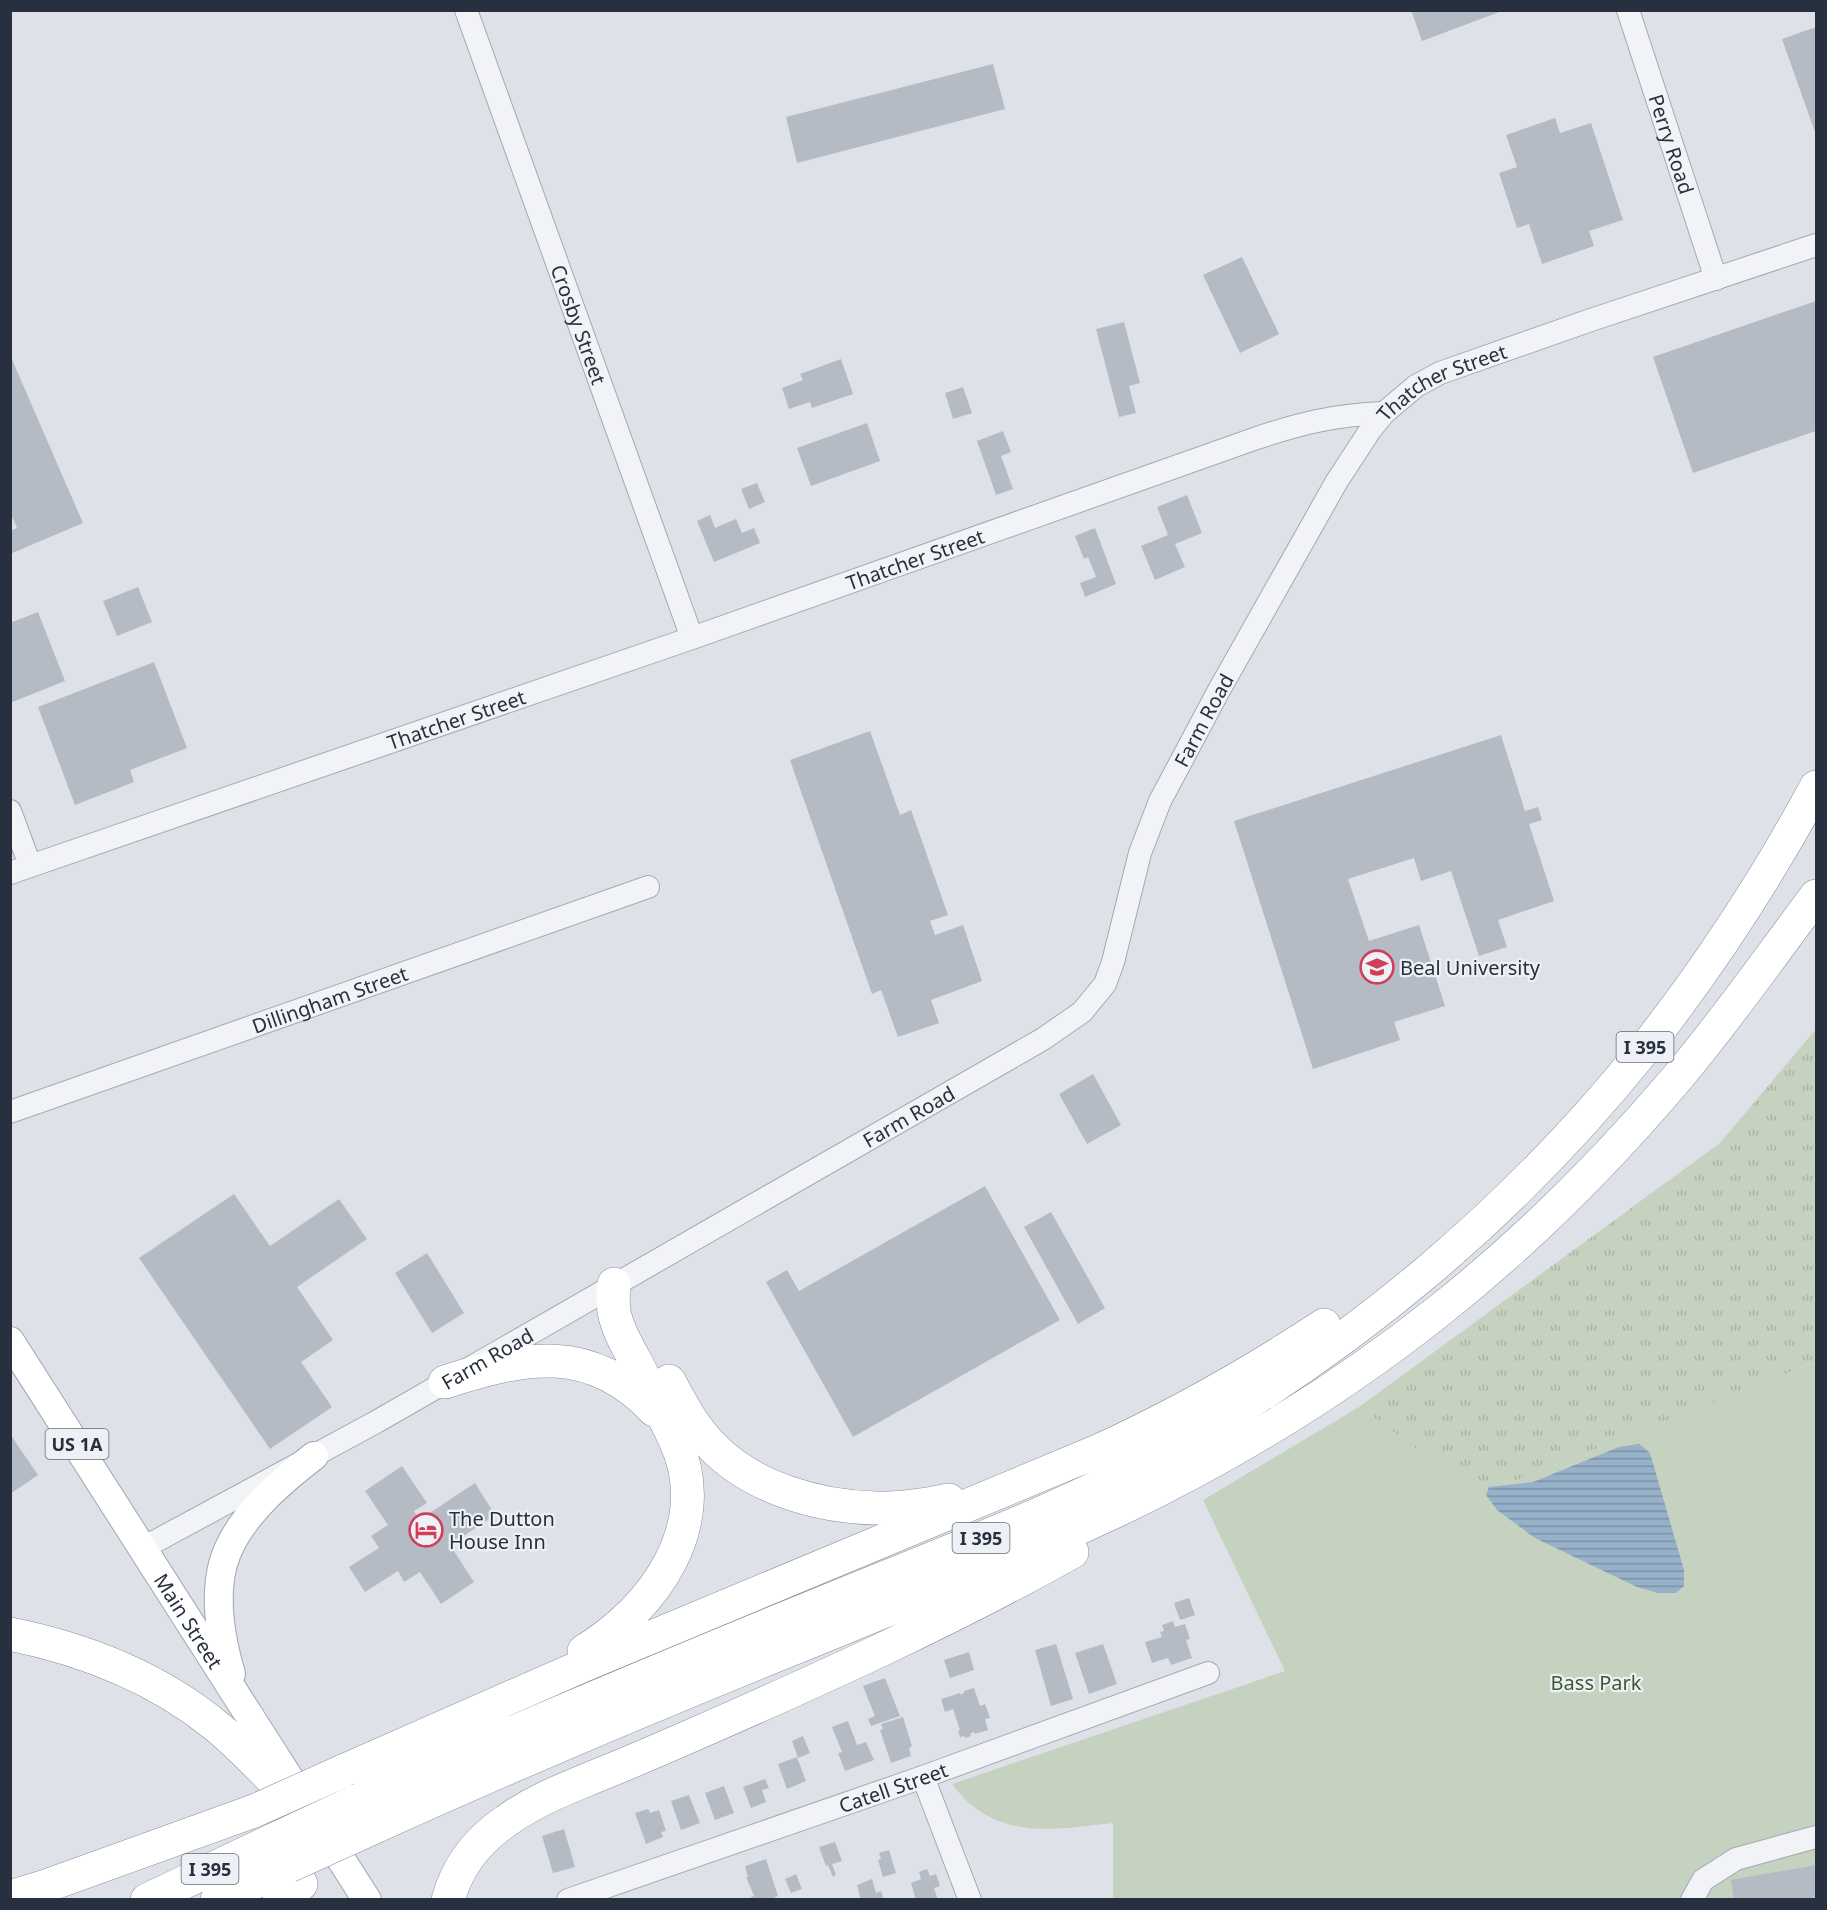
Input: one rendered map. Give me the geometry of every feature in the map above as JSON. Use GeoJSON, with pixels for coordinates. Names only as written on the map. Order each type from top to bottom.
{"type":"FeatureCollection","features":[{"type":"Feature","properties":{"kind":"highway","name":"I 395"},"geometry":{"type":"LineString","coordinates":[[217,1899],[285,1872],[601,1694],[997,1531],[1085,1492],[1172,1449],[1285,1379],[1390,1302],[1467,1237],[1538,1168],[1628,1069],[1685,995],[1755,892],[1816,787]]}},
{"type":"Feature","properties":{"kind":"highway","name":"I 395"},"geometry":{"type":"LineString","coordinates":[[374,1820],[492,1774],[680,1694],[912,1600],[1101,1518],[1222,1456],[1328,1391],[1438,1312],[1516,1246],[1566,1199],[1613,1150],[1701,1048],[1762,967],[1816,885]]}},
{"type":"Feature","properties":{"kind":"highway"},"geometry":{"type":"LineString","coordinates":[[1762,967],[1816,896]]}},
{"type":"Feature","properties":{"kind":"highway"},"geometry":{"type":"LineString","coordinates":[[69,1899],[254,1811],[446,1724],[1063,1467],[1169,1418],[1282,1353],[1406,1270],[1538,1168]]}},
{"type":"Feature","properties":{"kind":"highway"},"geometry":{"type":"LineString","coordinates":[[446,1724],[598,1642],[621,1624],[653,1590],[676,1552],[686,1514],[686,1484],[683,1468],[677,1444],[622,1336],[614,1311],[614,1284]]}},
{"type":"Feature","properties":{"kind":"highway"},"geometry":{"type":"LineString","coordinates":[[614,1284],[686,1412],[703,1436],[719,1454],[738,1468],[775,1487],[807,1498],[841,1505],[878,1509],[898,1508],[985,1491],[1063,1467]]}},
{"type":"Feature","properties":{"kind":"highway"},"geometry":{"type":"LineString","coordinates":[[445,1382],[490,1368],[522,1362],[550,1360],[576,1362],[607,1374],[629,1387],[658,1413],[671,1432]]}},
{"type":"Feature","properties":{"kind":"highway"},"geometry":{"type":"LineString","coordinates":[[448,1899],[460,1870],[474,1849],[494,1829],[521,1811],[562,1790],[833,1672],[1032,1574],[1230,1460],[1328,1391]]}},
{"type":"Feature","properties":{"kind":"highway"},"geometry":{"type":"LineString","coordinates":[[10,1634],[102,1660],[184,1702],[228,1735],[326,1833]]}},
{"type":"Feature","properties":{"kind":"highway"},"geometry":{"type":"LineString","coordinates":[[10,1897],[254,1811]]}},
{"type":"Feature","properties":{"kind":"highway"},"geometry":{"type":"LineString","coordinates":[[285,1872],[374,1820]]}},
{"type":"Feature","properties":{"kind":"highway","name":"I 395"},"geometry":{"type":"LineString","coordinates":[[147,1899],[285,1872]]}},
{"type":"Feature","properties":{"kind":"main road","name":"Main Street"},"geometry":{"type":"LineString","coordinates":[[10,1341],[367,1899]]}},
{"type":"Feature","properties":{"kind":"main road"},"geometry":{"type":"LineString","coordinates":[[236,1693],[224,1644],[220,1613],[220,1582],[224,1562],[233,1541],[250,1516],[290,1476],[314,1456]]}},
{"type":"Feature","properties":{"kind":"street","name":"Crosby Street"},"geometry":{"type":"LineString","coordinates":[[466,10],[692,638]]}},
{"type":"Feature","properties":{"kind":"street","name":"Perry Road"},"geometry":{"type":"LineString","coordinates":[[1628,10],[1716,279]]}},
{"type":"Feature","properties":{"kind":"street","name":"Thatcher Street"},"geometry":{"type":"LineString","coordinates":[[20,869],[692,638],[1254,438],[1320,419],[1384,413],[1416,386],[1440,373],[1816,245]]}},
{"type":"Feature","properties":{"kind":"street","name":"Farm Road"},"geometry":{"type":"LineString","coordinates":[[143,1548],[445,1382],[1043,1039],[1083,1012],[1105,984],[1140,853],[1160,801],[1337,482],[1384,413]]}},
{"type":"Feature","properties":{"kind":"street"},"geometry":{"type":"LineString","coordinates":[[10,811],[20,869]]}},
{"type":"Feature","properties":{"kind":"street","name":"Dillingham Street"},"geometry":{"type":"LineString","coordinates":[[10,1112],[648,887]]}},
{"type":"Feature","properties":{"kind":"street","name":"Catell Street"},"geometry":{"type":"LineString","coordinates":[[574,1898],[923,1777],[1208,1673]]}},
{"type":"Feature","properties":{"kind":"street"},"geometry":{"type":"LineString","coordinates":[[923,1777],[970,1899]]}},
{"type":"Feature","properties":{"kind":"street"},"geometry":{"type":"LineString","coordinates":[[1692,1899],[1703,1880],[1736,1859],[1816,1837]]}},
{"type":"Feature","properties":{"kind":"green space"},"geometry":{"type":"Polygon","coordinates":[[[1816,1029],[1816,1362],[1479,1495],[1359,1407],[1720,1143],[1816,1029]]]}},
{"type":"Feature","properties":{"kind":"green space","name":"Bass Park"},"geometry":{"type":"Polygon","coordinates":[[[1816,1362],[1816,1899],[1113,1899],[1113,1823],[1068,1828],[1025,1828],[986,1815],[968,1802],[952,1784],[1285,1671],[1203,1500],[1359,1407],[1479,1495],[1816,1362]]]}},
{"type":"Feature","properties":{"kind":"water"},"geometry":{"type":"Polygon","coordinates":[[[1639,1444],[1650,1453],[1684,1570],[1684,1586],[1676,1593],[1658,1593],[1637,1587],[1535,1538],[1497,1510],[1486,1495],[1489,1487],[1533,1482],[1619,1447],[1639,1444]]]}},
{"type":"Feature","properties":{"kind":"building"},"geometry":{"type":"Polygon","coordinates":[[[1411,10],[1502,10],[1502,11],[1422,41],[1411,10]]]}},
{"type":"Feature","properties":{"kind":"building"},"geometry":{"type":"Polygon","coordinates":[[[1816,27],[1816,135],[1782,39],[1816,27]]]}},
{"type":"Feature","properties":{"kind":"building"},"geometry":{"type":"Polygon","coordinates":[[[993,64],[1005,109],[797,163],[786,117],[993,64]]]}},
{"type":"Feature","properties":{"kind":"building"},"geometry":{"type":"Polygon","coordinates":[[[1555,118],[1560,133],[1591,123],[1623,220],[1589,231],[1594,246],[1542,264],[1529,224],[1517,228],[1499,173],[1517,167],[1506,135],[1555,118]]]}},
{"type":"Feature","properties":{"kind":"building"},"geometry":{"type":"Polygon","coordinates":[[[1242,257],[1279,334],[1240,353],[1203,275],[1242,257]]]}},
{"type":"Feature","properties":{"kind":"building"},"geometry":{"type":"Polygon","coordinates":[[[1816,301],[1816,431],[1693,473],[1653,357],[1816,301]]]}},
{"type":"Feature","properties":{"kind":"building"},"geometry":{"type":"Polygon","coordinates":[[[1124,322],[1140,383],[1129,386],[1136,413],[1119,417],[1096,329],[1124,322]]]}},
{"type":"Feature","properties":{"kind":"building"},"geometry":{"type":"Polygon","coordinates":[[[10,355],[83,523],[10,554],[10,531],[17,528],[10,512],[10,355]]]}},
{"type":"Feature","properties":{"kind":"building"},"geometry":{"type":"Polygon","coordinates":[[[841,359],[853,394],[812,408],[810,402],[789,409],[782,388],[803,380],[800,374],[841,359]]]}},
{"type":"Feature","properties":{"kind":"building"},"geometry":{"type":"Polygon","coordinates":[[[963,387],[972,413],[953,419],[945,393],[963,387]]]}},
{"type":"Feature","properties":{"kind":"building"},"geometry":{"type":"Polygon","coordinates":[[[867,423],[880,461],[811,486],[797,448],[867,423]]]}},
{"type":"Feature","properties":{"kind":"building"},"geometry":{"type":"Polygon","coordinates":[[[1003,431],[1011,452],[1001,456],[1013,489],[996,495],[977,441],[1003,431]]]}},
{"type":"Feature","properties":{"kind":"building"},"geometry":{"type":"Polygon","coordinates":[[[757,483],[765,502],[749,509],[741,489],[757,483]]]}},
{"type":"Feature","properties":{"kind":"building"},"geometry":{"type":"Polygon","coordinates":[[[1187,495],[1202,533],[1175,544],[1185,567],[1155,580],[1141,546],[1168,535],[1157,507],[1187,495]]]}},
{"type":"Feature","properties":{"kind":"building"},"geometry":{"type":"Polygon","coordinates":[[[710,515],[715,528],[736,519],[742,533],[754,528],[760,543],[714,562],[697,521],[710,515]]]}},
{"type":"Feature","properties":{"kind":"building"},"geometry":{"type":"Polygon","coordinates":[[[1095,528],[1116,584],[1085,597],[1080,583],[1096,577],[1088,557],[1084,559],[1075,536],[1095,528]]]}},
{"type":"Feature","properties":{"kind":"building"},"geometry":{"type":"Polygon","coordinates":[[[138,587],[152,622],[117,636],[103,601],[138,587]]]}},
{"type":"Feature","properties":{"kind":"building"},"geometry":{"type":"Polygon","coordinates":[[[38,612],[65,681],[10,703],[10,623],[38,612]]]}},
{"type":"Feature","properties":{"kind":"building"},"geometry":{"type":"Polygon","coordinates":[[[154,662],[187,748],[130,770],[134,782],[75,805],[38,707],[154,662]]]}},
{"type":"Feature","properties":{"kind":"building"},"geometry":{"type":"Polygon","coordinates":[[[870,731],[900,815],[911,810],[948,915],[930,921],[935,935],[963,925],[982,981],[931,1000],[939,1023],[898,1037],[881,990],[872,994],[790,760],[870,731]]]}},
{"type":"Feature","properties":{"kind":"building","name":"Beal University"},"geometry":{"type":"Polygon","coordinates":[[[1501,735],[1525,811],[1538,807],[1542,820],[1529,824],[1554,901],[1498,920],[1507,947],[1479,956],[1451,871],[1421,881],[1414,858],[1348,879],[1369,941],[1419,925],[1445,1006],[1394,1022],[1400,1040],[1313,1069],[1234,821],[1501,735]]]}},
{"type":"Feature","properties":{"kind":"building"},"geometry":{"type":"Polygon","coordinates":[[[1093,1074],[1121,1125],[1087,1144],[1059,1094],[1093,1074]]]}},
{"type":"Feature","properties":{"kind":"building"},"geometry":{"type":"Polygon","coordinates":[[[985,1186],[1060,1320],[853,1437],[766,1282],[787,1270],[799,1291],[985,1186]]]}},
{"type":"Feature","properties":{"kind":"building"},"geometry":{"type":"Polygon","coordinates":[[[234,1194],[270,1246],[339,1199],[367,1239],[297,1287],[333,1340],[301,1362],[332,1407],[270,1449],[139,1258],[234,1194]]]}},
{"type":"Feature","properties":{"kind":"building"},"geometry":{"type":"Polygon","coordinates":[[[1051,1212],[1105,1308],[1078,1324],[1024,1227],[1051,1212]]]}},
{"type":"Feature","properties":{"kind":"building"},"geometry":{"type":"Polygon","coordinates":[[[427,1253],[464,1313],[432,1333],[395,1273],[427,1253]]]}},
{"type":"Feature","properties":{"kind":"building"},"geometry":{"type":"Polygon","coordinates":[[[10,1434],[38,1475],[10,1494],[10,1434]]]}},
{"type":"Feature","properties":{"kind":"building","name":"The Dutton House Inn"},"geometry":{"type":"Polygon","coordinates":[[[402,1466],[427,1503],[414,1511],[419,1520],[475,1483],[495,1515],[450,1545],[474,1582],[441,1604],[420,1572],[404,1582],[398,1571],[365,1592],[349,1567],[379,1548],[371,1536],[388,1525],[365,1491],[402,1466]]]}},
{"type":"Feature","properties":{"kind":"building"},"geometry":{"type":"Polygon","coordinates":[[[1189,1598],[1195,1615],[1180,1620],[1174,1603],[1189,1598]]]}},
{"type":"Feature","properties":{"kind":"building"},"geometry":{"type":"Polygon","coordinates":[[[1173,1621],[1175,1627],[1185,1624],[1190,1639],[1186,1640],[1192,1658],[1171,1665],[1168,1658],[1152,1663],[1145,1642],[1162,1637],[1160,1632],[1164,1631],[1162,1625],[1173,1621]]]}},
{"type":"Feature","properties":{"kind":"building"},"geometry":{"type":"Polygon","coordinates":[[[1056,1644],[1073,1699],[1051,1706],[1035,1650],[1056,1644]]]}},
{"type":"Feature","properties":{"kind":"building"},"geometry":{"type":"Polygon","coordinates":[[[1103,1644],[1117,1684],[1089,1694],[1075,1653],[1103,1644]]]}},
{"type":"Feature","properties":{"kind":"building"},"geometry":{"type":"Polygon","coordinates":[[[969,1652],[974,1670],[950,1678],[944,1660],[969,1652]]]}},
{"type":"Feature","properties":{"kind":"building"},"geometry":{"type":"Polygon","coordinates":[[[885,1678],[900,1716],[871,1726],[868,1719],[875,1716],[863,1686],[885,1678]]]}},
{"type":"Feature","properties":{"kind":"building"},"geometry":{"type":"Polygon","coordinates":[[[974,1688],[980,1706],[985,1704],[990,1718],[985,1719],[988,1730],[975,1734],[974,1732],[965,1738],[960,1737],[953,1709],[945,1712],[941,1699],[960,1693],[961,1695],[964,1691],[974,1688]]]}},
{"type":"Feature","properties":{"kind":"building"},"geometry":{"type":"Polygon","coordinates":[[[903,1717],[912,1746],[909,1748],[911,1756],[891,1763],[880,1730],[883,1729],[881,1724],[903,1717]]]}},
{"type":"Feature","properties":{"kind":"building"},"geometry":{"type":"Polygon","coordinates":[[[848,1721],[857,1745],[866,1742],[874,1760],[845,1771],[838,1753],[842,1752],[832,1727],[848,1721]]]}},
{"type":"Feature","properties":{"kind":"building"},"geometry":{"type":"Polygon","coordinates":[[[803,1736],[810,1753],[798,1758],[792,1741],[803,1736]]]}},
{"type":"Feature","properties":{"kind":"building"},"geometry":{"type":"Polygon","coordinates":[[[797,1757],[806,1781],[787,1789],[778,1764],[797,1757]]]}},
{"type":"Feature","properties":{"kind":"building"},"geometry":{"type":"Polygon","coordinates":[[[765,1779],[769,1788],[762,1790],[766,1802],[751,1808],[743,1787],[765,1779]]]}},
{"type":"Feature","properties":{"kind":"building"},"geometry":{"type":"Polygon","coordinates":[[[724,1786],[734,1813],[715,1820],[705,1793],[724,1786]]]}},
{"type":"Feature","properties":{"kind":"building"},"geometry":{"type":"Polygon","coordinates":[[[689,1795],[700,1823],[681,1830],[671,1801],[689,1795]]]}},
{"type":"Feature","properties":{"kind":"building"},"geometry":{"type":"Polygon","coordinates":[[[648,1809],[650,1813],[659,1810],[666,1831],[661,1832],[663,1837],[646,1844],[635,1813],[648,1809]]]}},
{"type":"Feature","properties":{"kind":"building"},"geometry":{"type":"Polygon","coordinates":[[[564,1829],[575,1867],[553,1873],[542,1836],[564,1829]]]}},
{"type":"Feature","properties":{"kind":"building"},"geometry":{"type":"Polygon","coordinates":[[[835,1842],[842,1861],[832,1864],[836,1875],[833,1877],[819,1847],[835,1842]]]}},
{"type":"Feature","properties":{"kind":"building"},"geometry":{"type":"Polygon","coordinates":[[[889,1850],[896,1873],[883,1877],[878,1860],[881,1859],[879,1853],[889,1850]]]}},
{"type":"Feature","properties":{"kind":"building"},"geometry":{"type":"Polygon","coordinates":[[[766,1859],[778,1896],[768,1900],[744,1900],[754,1896],[746,1877],[748,1877],[745,1866],[766,1859]]]}},
{"type":"Feature","properties":{"kind":"building"},"geometry":{"type":"Polygon","coordinates":[[[1816,1865],[1816,1900],[1734,1900],[1731,1880],[1816,1865]]]}},
{"type":"Feature","properties":{"kind":"building"},"geometry":{"type":"Polygon","coordinates":[[[927,1869],[930,1876],[936,1874],[940,1886],[934,1888],[938,1900],[916,1900],[911,1883],[921,1879],[919,1872],[927,1869]]]}},
{"type":"Feature","properties":{"kind":"building"},"geometry":{"type":"Polygon","coordinates":[[[796,1874],[802,1889],[791,1893],[785,1879],[796,1874]]]}},
{"type":"Feature","properties":{"kind":"building"},"geometry":{"type":"Polygon","coordinates":[[[872,1879],[876,1893],[881,1891],[884,1900],[861,1900],[857,1885],[872,1879]]]}},
{"type":"Feature","properties":{"kind":"place","name":"Beal University"},"geometry":{"type":"Point","coordinates":[1377,967]}},
{"type":"Feature","properties":{"kind":"place","name":"The Dutton House Inn"},"geometry":{"type":"Point","coordinates":[426,1530]}}]}
